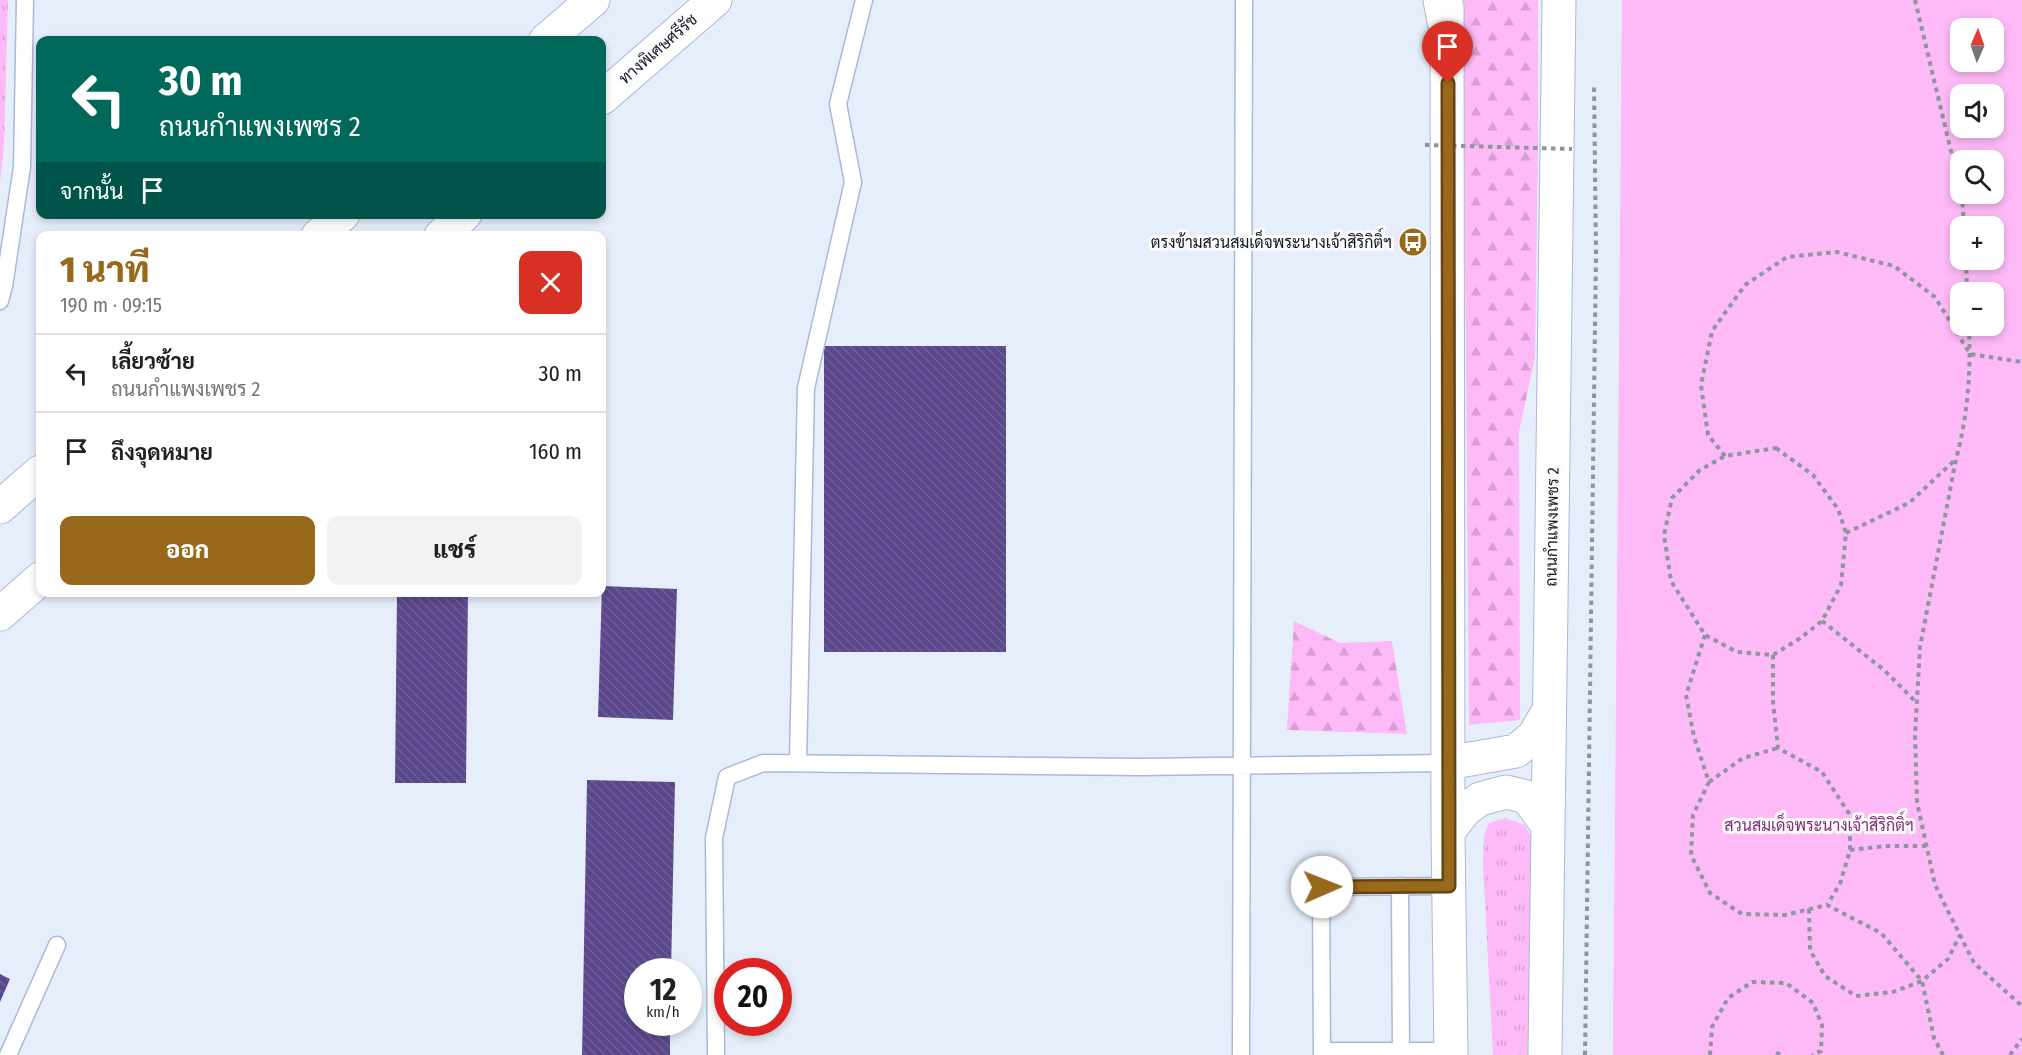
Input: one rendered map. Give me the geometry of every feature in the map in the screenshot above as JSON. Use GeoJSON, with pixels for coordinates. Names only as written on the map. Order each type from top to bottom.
{"type":"FeatureCollection","features":[{"type":"Feature","properties":{"kind":"main road"},"geometry":{"type":"LineString","coordinates":[[551,36],[593,0]]}},
{"type":"Feature","properties":{"kind":"main road","name":"ทางพิเศษศรีรัช"},"geometry":{"type":"LineString","coordinates":[[606,95],[715,0]]}},
{"type":"Feature","properties":{"kind":"main road"},"geometry":{"type":"LineString","coordinates":[[1440,0],[1447,37]]}},
{"type":"Feature","properties":{"kind":"main road"},"geometry":{"type":"LineString","coordinates":[[1447,0],[1448,832],[1451,1053]]}},
{"type":"Feature","properties":{"kind":"main road","name":"ถนนกำแพงเพชร 2"},"geometry":{"type":"LineString","coordinates":[[1545,1055],[1559,0]]}},
{"type":"Feature","properties":{"kind":"main road"},"geometry":{"type":"LineString","coordinates":[[324,231],[337,219]]}},
{"type":"Feature","properties":{"kind":"main road"},"geometry":{"type":"LineString","coordinates":[[446,231],[460,219]]}},
{"type":"Feature","properties":{"kind":"main road"},"geometry":{"type":"LineString","coordinates":[[0,507],[36,476]]}},
{"type":"Feature","properties":{"kind":"main road"},"geometry":{"type":"LineString","coordinates":[[0,614],[36,582]]}},
{"type":"Feature","properties":{"kind":"main road"},"geometry":{"type":"LineString","coordinates":[[1448,763],[1516,751],[1534,736],[1549,710]]}},
{"type":"Feature","properties":{"kind":"main road"},"geometry":{"type":"LineString","coordinates":[[1448,832],[1465,810],[1480,799],[1506,792],[1527,797],[1548,826]]}},
{"type":"Feature","properties":{"kind":"lane"},"geometry":{"type":"LineString","coordinates":[[0,301],[22,167],[25,0]]}},
{"type":"Feature","properties":{"kind":"lane"},"geometry":{"type":"LineString","coordinates":[[798,763],[806,388],[853,182],[838,104],[864,0]]}},
{"type":"Feature","properties":{"kind":"lane"},"geometry":{"type":"LineString","coordinates":[[1241,1055],[1244,0]]}},
{"type":"Feature","properties":{"kind":"lane"},"geometry":{"type":"LineString","coordinates":[[716,1055],[714,838],[727,777],[763,763],[1140,767],[1448,763]]}},
{"type":"Feature","properties":{"kind":"lane"},"geometry":{"type":"LineString","coordinates":[[1400,886],[1401,1053]]}},
{"type":"Feature","properties":{"kind":"lane"},"geometry":{"type":"LineString","coordinates":[[1449,886],[1322,887],[1322,1053],[1451,1053]]}},
{"type":"Feature","properties":{"kind":"lane"},"geometry":{"type":"LineString","coordinates":[[8,1055],[57,945]]}},
{"type":"Feature","properties":{"kind":"path"},"geometry":{"type":"LineString","coordinates":[[1915,0],[1951,150]]}},
{"type":"Feature","properties":{"kind":"path"},"geometry":{"type":"LineString","coordinates":[[1585,1055],[1596,254],[1594,79]]}},
{"type":"Feature","properties":{"kind":"path"},"geometry":{"type":"LineString","coordinates":[[1425,145],[1572,149]]}},
{"type":"Feature","properties":{"kind":"path"},"geometry":{"type":"LineString","coordinates":[[1725,456],[1708,435],[1701,385],[1712,331],[1745,285],[1787,257],[1837,252],[1894,266],[1935,297],[1970,354],[2022,362]]}},
{"type":"Feature","properties":{"kind":"path"},"geometry":{"type":"LineString","coordinates":[[1969,336],[1970,354],[1963,432],[1920,647],[1915,735],[1917,802],[1935,885],[1974,963],[2022,1006]]}},
{"type":"Feature","properties":{"kind":"path"},"geometry":{"type":"LineString","coordinates":[[1776,448],[1813,475],[1838,509],[1846,533],[1841,585],[1822,621],[1773,655],[1737,652],[1705,635],[1671,580],[1664,535],[1672,498],[1700,470],[1725,456],[1776,448]]}},
{"type":"Feature","properties":{"kind":"path"},"geometry":{"type":"LineString","coordinates":[[1846,533],[1909,503],[1956,459]]}},
{"type":"Feature","properties":{"kind":"path"},"geometry":{"type":"LineString","coordinates":[[1822,621],[1884,670],[1917,702]]}},
{"type":"Feature","properties":{"kind":"path"},"geometry":{"type":"LineString","coordinates":[[1705,635],[1686,695],[1694,737],[1709,782]]}},
{"type":"Feature","properties":{"kind":"path"},"geometry":{"type":"LineString","coordinates":[[1773,655],[1773,702],[1778,748]]}},
{"type":"Feature","properties":{"kind":"path"},"geometry":{"type":"LineString","coordinates":[[1827,905],[1840,884],[1850,850],[1850,814],[1822,772],[1778,748],[1743,758],[1709,782],[1693,815],[1691,855],[1710,892],[1742,914],[1785,915],[1827,905],[1881,933],[1922,981],[1934,1038],[1943,1055]]}},
{"type":"Feature","properties":{"kind":"path"},"geometry":{"type":"LineString","coordinates":[[1850,850],[1885,846],[1927,846]]}},
{"type":"Feature","properties":{"kind":"path"},"geometry":{"type":"LineString","coordinates":[[1809,909],[1810,950],[1826,976],[1856,996],[1893,992],[1922,981],[1948,960],[1960,935]]}},
{"type":"Feature","properties":{"kind":"path"},"geometry":{"type":"LineString","coordinates":[[1710,1055],[1712,1027],[1728,998],[1752,982],[1786,983],[1814,1003],[1822,1025],[1821,1051],[1812,1055]]}},
{"type":"Feature","properties":{"kind":"path"},"geometry":{"type":"LineString","coordinates":[[2010,1055],[2022,1039]]}},
{"type":"Feature","properties":{"kind":"path"},"geometry":{"type":"LineString","coordinates":[[1776,1053],[1783,1055]]}},
{"type":"Feature","properties":{"kind":"green space"},"geometry":{"type":"Polygon","coordinates":[[[0,0],[8,0],[4,146],[0,182],[0,0]]]}},
{"type":"Feature","properties":{"kind":"green space"},"geometry":{"type":"Polygon","coordinates":[[[1463,0],[1538,0],[1535,357],[1519,432],[1520,720],[1469,725],[1463,0]]]}},
{"type":"Feature","properties":{"kind":"green space","name":"สวนสมเด็จพระนางเจ้าสิริกิติ์ฯ"},"geometry":{"type":"Polygon","coordinates":[[[1622,0],[2022,0],[2022,1055],[1613,1055],[1622,0]]]}},
{"type":"Feature","properties":{"kind":"green space"},"geometry":{"type":"Polygon","coordinates":[[[1294,621],[1340,643],[1392,641],[1407,734],[1287,730],[1294,621]]]}},
{"type":"Feature","properties":{"kind":"green space"},"geometry":{"type":"Polygon","coordinates":[[[1505,818],[1525,825],[1531,837],[1530,1055],[1493,1055],[1483,863],[1484,836],[1489,823],[1505,818]]]}},
{"type":"Feature","properties":{"kind":"building"},"geometry":{"type":"Polygon","coordinates":[[[824,346],[1006,346],[1006,652],[824,652],[824,346]]]}},
{"type":"Feature","properties":{"kind":"building"},"geometry":{"type":"Polygon","coordinates":[[[606,586],[677,589],[673,720],[598,717],[602,597],[606,597],[606,586]]]}},
{"type":"Feature","properties":{"kind":"building"},"geometry":{"type":"Polygon","coordinates":[[[397,597],[468,597],[466,783],[395,783],[397,597]]]}},
{"type":"Feature","properties":{"kind":"building"},"geometry":{"type":"Polygon","coordinates":[[[587,780],[675,782],[671,958],[624,958],[624,1036],[670,1036],[670,1055],[582,1055],[587,780]]]}},
{"type":"Feature","properties":{"kind":"building"},"geometry":{"type":"Polygon","coordinates":[[[0,974],[10,979],[0,1002],[0,974]]]}},
{"type":"Feature","properties":{"kind":"place","name":"ตรงข้ามสวนสมเด็จพระนางเจ้าสิริกิติ์ฯ"},"geometry":{"type":"Point","coordinates":[1413,242]}},
{"type":"Feature","properties":{"kind":"route"},"geometry":{"type":"LineString","coordinates":[[1322,887],[1449,886],[1448,83]]}}]}
